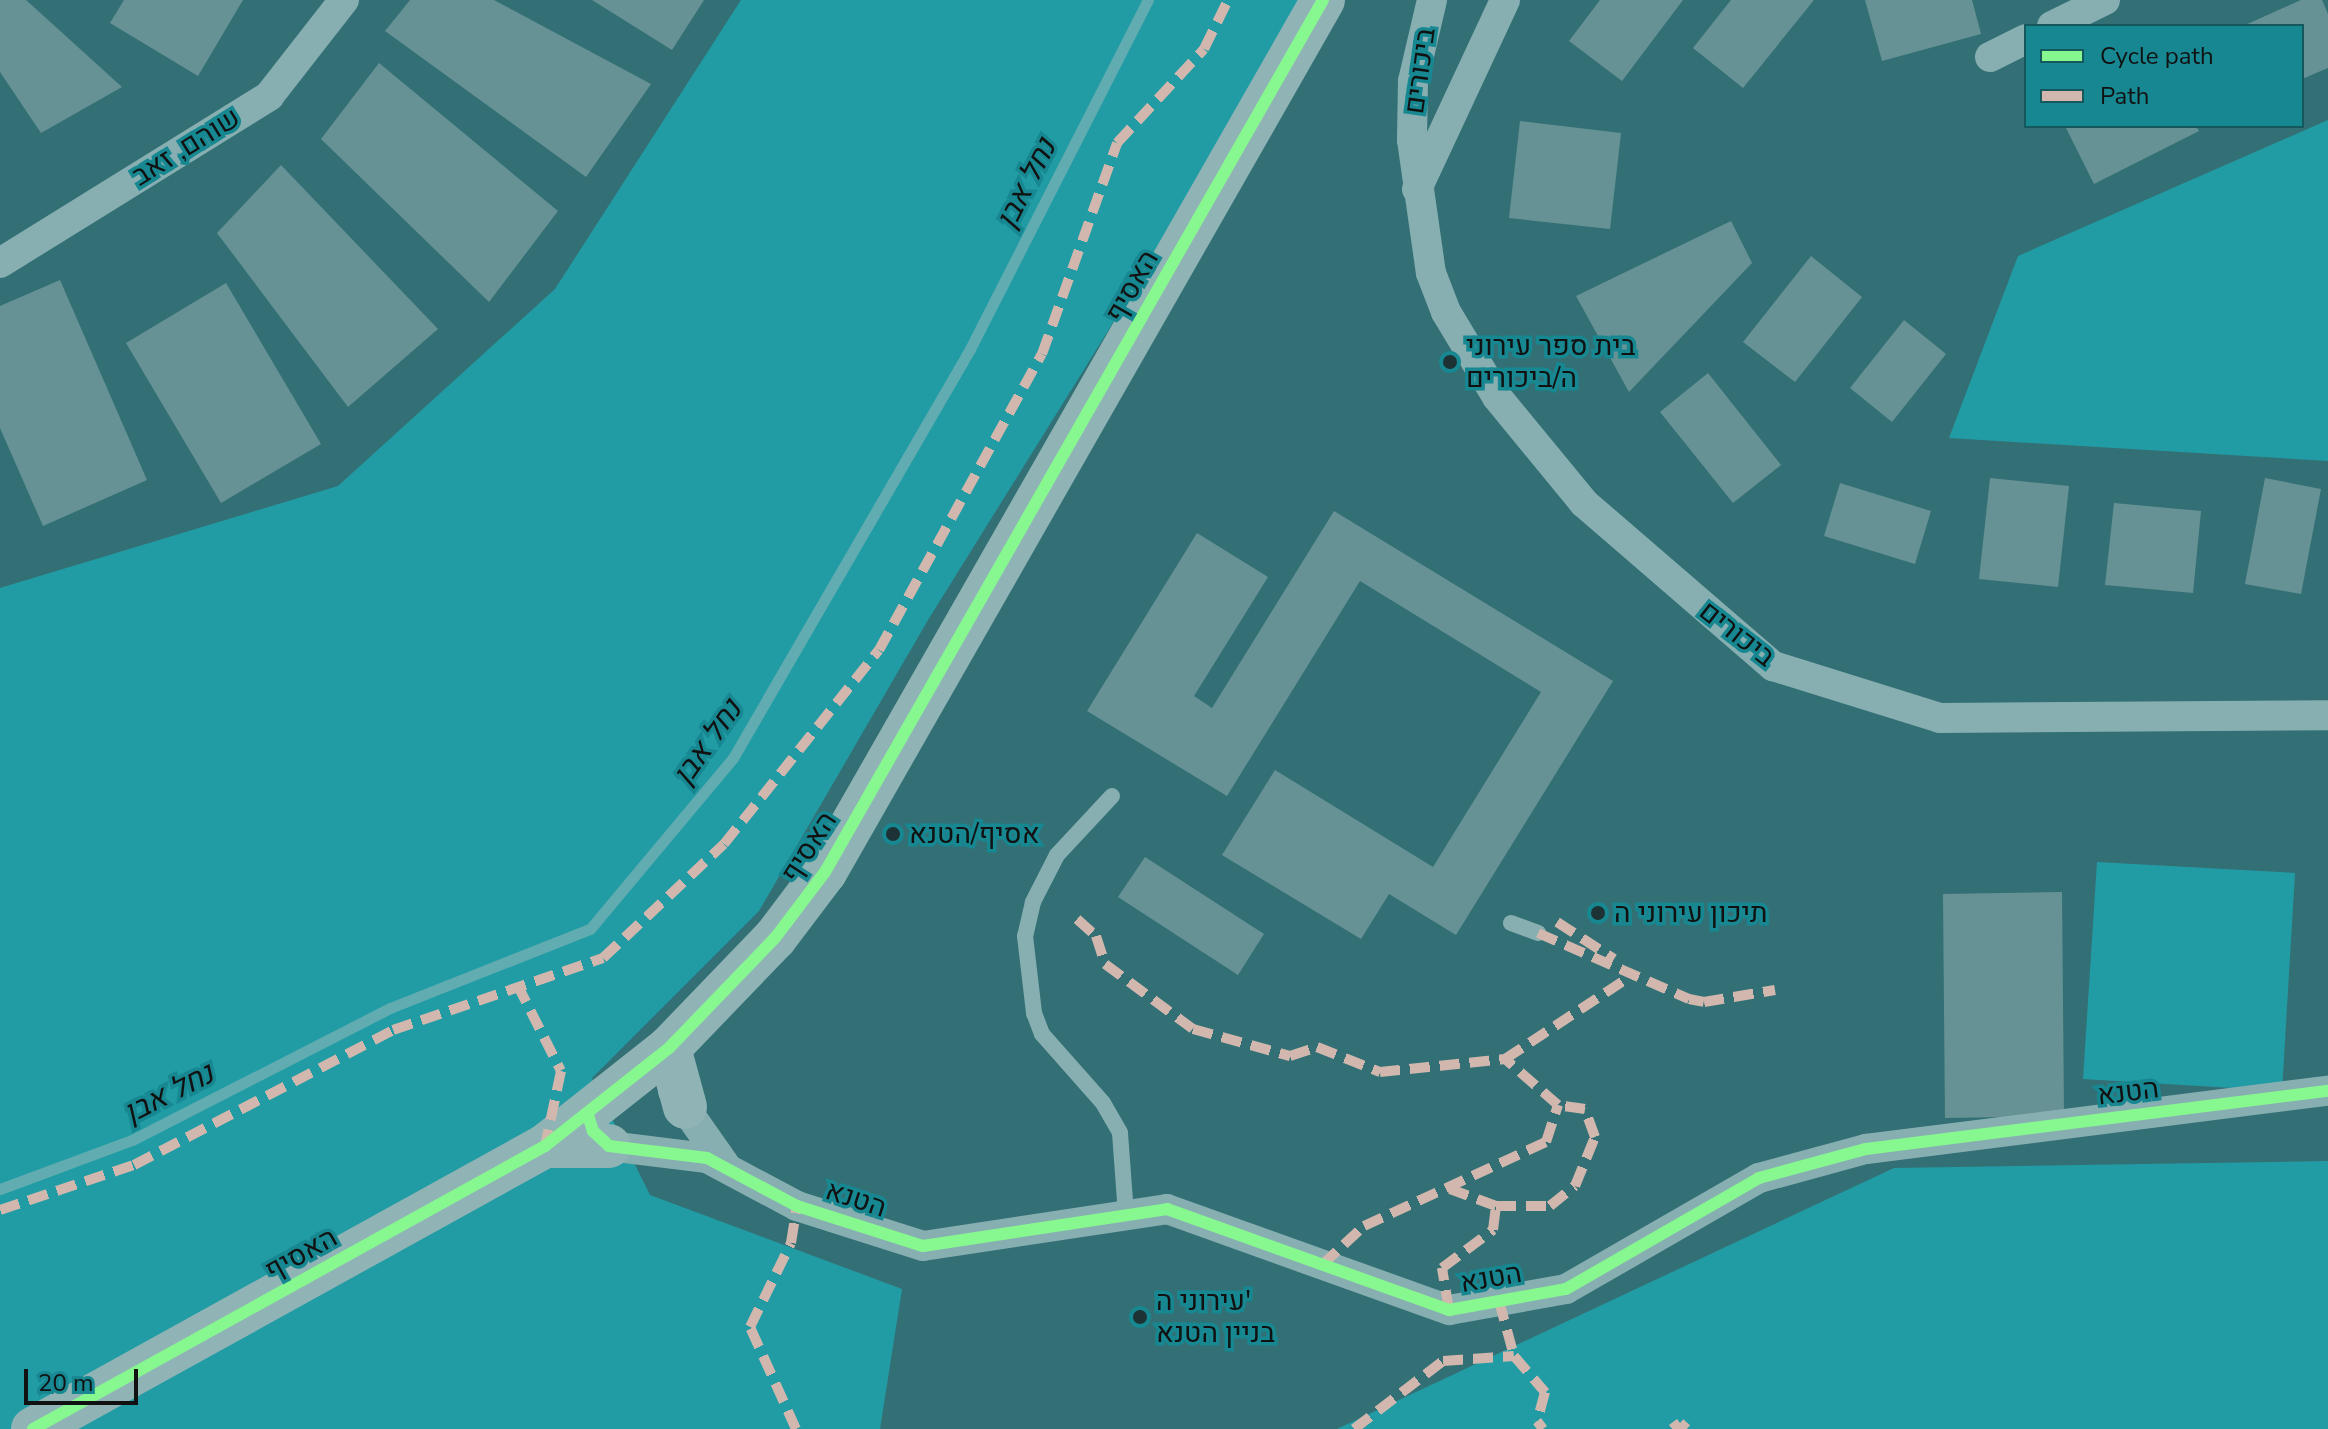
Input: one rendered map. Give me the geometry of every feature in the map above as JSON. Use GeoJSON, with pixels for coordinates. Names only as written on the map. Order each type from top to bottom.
{"type":"FeatureCollection","features":[{"type":"Feature","properties":{"kind":"street","name":"שוהם, זאב"},"geometry":{"type":"LineString","coordinates":[[0,263],[269,96],[344,0]]}},
{"type":"Feature","properties":{"kind":"street","name":"האסיף"},"geometry":{"type":"LineString","coordinates":[[33,1429],[545,1146],[598,1130],[655,1060],[775,938],[825,872],[1323,0]]}},
{"type":"Feature","properties":{"kind":"street","name":"ביכורים"},"geometry":{"type":"LineString","coordinates":[[1432,0],[1413,81],[1416,191],[1431,273],[1446,312],[1497,397],[1584,503],[1773,666],[1940,718],[2328,715]]}},
{"type":"Feature","properties":{"kind":"street","name":"ביכורים"},"geometry":{"type":"LineString","coordinates":[[1416,191],[1505,0]]}},
{"type":"Feature","properties":{"kind":"street"},"geometry":{"type":"LineString","coordinates":[[2056,24],[2105,0]]}},
{"type":"Feature","properties":{"kind":"street"},"geometry":{"type":"LineString","coordinates":[[1990,57],[2024,40]]}},
{"type":"Feature","properties":{"kind":"street"},"geometry":{"type":"LineString","coordinates":[[655,1060],[685,1107],[680,1142],[669,1152]]}},
{"type":"Feature","properties":{"kind":"street","name":"הטנא"},"geometry":{"type":"LineString","coordinates":[[598,1130],[725,1165],[797,1206],[923,1246],[1167,1209],[1449,1310],[1566,1289],[1759,1178],[1866,1149],[2328,1091]]}},
{"type":"Feature","properties":{"kind":"street","name":"הטנא"},"geometry":{"type":"LineString","coordinates":[[685,1107],[725,1165]]}},
{"type":"Feature","properties":{"kind":"lane"},"geometry":{"type":"LineString","coordinates":[[1112,796],[1057,855],[1033,902],[1025,936],[1034,1013],[1042,1034],[1103,1103],[1120,1133],[1126,1215]]}},
{"type":"Feature","properties":{"kind":"lane"},"geometry":{"type":"LineString","coordinates":[[1511,923],[1538,933]]}},
{"type":"Feature","properties":{"kind":"shaded area"},"geometry":{"type":"Polygon","coordinates":[[[741,0],[1314,0],[928,620],[759,911],[592,1078],[650,1195],[902,1289],[880,1429],[0,1429],[0,588],[338,486],[555,289],[741,0]]]}},
{"type":"Feature","properties":{"kind":"shaded area"},"geometry":{"type":"Polygon","coordinates":[[[2328,120],[2328,461],[1949,438],[2018,256],[2328,120]]]}},
{"type":"Feature","properties":{"kind":"shaded area"},"geometry":{"type":"Polygon","coordinates":[[[2097,862],[2295,873],[2282,1091],[2083,1079],[2097,862]]]}},
{"type":"Feature","properties":{"kind":"shaded area"},"geometry":{"type":"Polygon","coordinates":[[[2328,1161],[2328,1429],[1337,1429],[1894,1168],[2328,1161]]]}},
{"type":"Feature","properties":{"kind":"building"},"geometry":{"type":"Polygon","coordinates":[[[0,0],[26,0],[122,87],[41,133],[0,72],[0,0]]]}},
{"type":"Feature","properties":{"kind":"building"},"geometry":{"type":"Polygon","coordinates":[[[124,0],[243,0],[198,76],[110,23],[124,0]]]}},
{"type":"Feature","properties":{"kind":"building"},"geometry":{"type":"Polygon","coordinates":[[[410,0],[494,0],[651,84],[586,177],[385,31],[410,0]]]}},
{"type":"Feature","properties":{"kind":"building"},"geometry":{"type":"Polygon","coordinates":[[[592,0],[704,0],[672,50],[592,0]]]}},
{"type":"Feature","properties":{"kind":"building"},"geometry":{"type":"Polygon","coordinates":[[[1600,0],[1683,0],[1622,81],[1569,41],[1600,0]]]}},
{"type":"Feature","properties":{"kind":"building"},"geometry":{"type":"Polygon","coordinates":[[[1731,0],[1814,0],[1743,88],[1693,48],[1731,0]]]}},
{"type":"Feature","properties":{"kind":"building"},"geometry":{"type":"Polygon","coordinates":[[[1865,0],[1972,0],[1981,34],[1882,61],[1865,0]]]}},
{"type":"Feature","properties":{"kind":"building"},"geometry":{"type":"Polygon","coordinates":[[[2301,0],[2322,0],[2328,14],[2328,68],[2304,78],[2304,24],[2247,24],[2301,0]]]}},
{"type":"Feature","properties":{"kind":"building"},"geometry":{"type":"Polygon","coordinates":[[[379,63],[558,211],[489,302],[321,139],[379,63]]]}},
{"type":"Feature","properties":{"kind":"building"},"geometry":{"type":"Polygon","coordinates":[[[1520,121],[1621,133],[1610,229],[1509,218],[1520,121]]]}},
{"type":"Feature","properties":{"kind":"building"},"geometry":{"type":"Polygon","coordinates":[[[2066,128],[2197,128],[2199,131],[2094,184],[2066,128]]]}},
{"type":"Feature","properties":{"kind":"building"},"geometry":{"type":"Polygon","coordinates":[[[281,165],[438,329],[348,407],[217,233],[281,165]]]}},
{"type":"Feature","properties":{"kind":"building"},"geometry":{"type":"Polygon","coordinates":[[[1731,221],[1752,263],[1629,392],[1576,296],[1731,221]]]}},
{"type":"Feature","properties":{"kind":"building"},"geometry":{"type":"Polygon","coordinates":[[[1811,256],[1862,297],[1795,382],[1743,342],[1811,256]]]}},
{"type":"Feature","properties":{"kind":"building"},"geometry":{"type":"Polygon","coordinates":[[[60,280],[147,480],[43,526],[0,428],[0,306],[60,280]]]}},
{"type":"Feature","properties":{"kind":"building"},"geometry":{"type":"Polygon","coordinates":[[[226,283],[321,444],[221,503],[126,343],[226,283]]]}},
{"type":"Feature","properties":{"kind":"building"},"geometry":{"type":"Polygon","coordinates":[[[1904,320],[1946,354],[1892,422],[1850,388],[1904,320]]]}},
{"type":"Feature","properties":{"kind":"building"},"geometry":{"type":"Polygon","coordinates":[[[1708,373],[1781,465],[1733,503],[1660,412],[1708,373]]]}},
{"type":"Feature","properties":{"kind":"building"},"geometry":{"type":"Polygon","coordinates":[[[1990,478],[2069,486],[2058,587],[1979,579],[1990,478]]]}},
{"type":"Feature","properties":{"kind":"building"},"geometry":{"type":"Polygon","coordinates":[[[2265,478],[2321,489],[2301,594],[2245,584],[2265,478]]]}},
{"type":"Feature","properties":{"kind":"building"},"geometry":{"type":"Polygon","coordinates":[[[1840,483],[1931,511],[1915,564],[1824,536],[1840,483]]]}},
{"type":"Feature","properties":{"kind":"building"},"geometry":{"type":"Polygon","coordinates":[[[2114,503],[2201,511],[2193,593],[2105,585],[2114,503]]]}},
{"type":"Feature","properties":{"kind":"building"},"geometry":{"type":"Polygon","coordinates":[[[1334,511],[1613,681],[1456,935],[1389,894],[1361,939],[1222,855],[1275,770],[1433,867],[1541,692],[1360,581],[1227,796],[1087,711],[1197,533],[1268,577],[1194,696],[1212,708],[1334,511]]]}},
{"type":"Feature","properties":{"kind":"building"},"geometry":{"type":"Polygon","coordinates":[[[1145,857],[1264,934],[1238,975],[1118,897],[1145,857]]]}},
{"type":"Feature","properties":{"kind":"building"},"geometry":{"type":"Polygon","coordinates":[[[2062,892],[2064,1116],[1945,1118],[1943,894],[2062,892]]]}},
{"type":"Feature","properties":{"kind":"waterway","name":"נחל אבן"},"geometry":{"type":"LineString","coordinates":[[0,1189],[132,1140],[390,1008],[590,929],[733,758],[970,349],[1148,0]]}},
{"type":"Feature","properties":{"kind":"marked path"},"geometry":{"type":"LineString","coordinates":[[0,1210],[134,1165],[393,1030],[603,958],[724,844],[879,650],[1042,354],[1117,143],[1204,49],[1228,0]]}},
{"type":"Feature","properties":{"kind":"marked path"},"geometry":{"type":"LineString","coordinates":[[1077,919],[1096,936],[1105,964],[1193,1029],[1290,1056],[1317,1047],[1380,1072],[1505,1059],[1631,976]]}},
{"type":"Feature","properties":{"kind":"marked path"},"geometry":{"type":"LineString","coordinates":[[1557,922],[1614,959]]}},
{"type":"Feature","properties":{"kind":"marked path"},"geometry":{"type":"LineString","coordinates":[[1538,933],[1689,999],[1704,1002],[1775,990]]}},
{"type":"Feature","properties":{"kind":"marked path"},"geometry":{"type":"LineString","coordinates":[[517,984],[561,1071],[545,1146]]}},
{"type":"Feature","properties":{"kind":"marked path"},"geometry":{"type":"LineString","coordinates":[[1322,1265],[1364,1226],[1546,1142],[1558,1105],[1505,1059]]}},
{"type":"Feature","properties":{"kind":"marked path"},"geometry":{"type":"LineString","coordinates":[[1496,1206],[1550,1206],[1575,1186],[1595,1137],[1585,1109],[1558,1105]]}},
{"type":"Feature","properties":{"kind":"marked path"},"geometry":{"type":"LineString","coordinates":[[1449,1310],[1442,1268],[1493,1230],[1496,1206],[1450,1189]]}},
{"type":"Feature","properties":{"kind":"marked path"},"geometry":{"type":"LineString","coordinates":[[796,1429],[750,1327],[791,1243],[797,1206]]}},
{"type":"Feature","properties":{"kind":"marked path"},"geometry":{"type":"LineString","coordinates":[[1499,1301],[1514,1356],[1545,1392],[1537,1421],[1543,1429]]}},
{"type":"Feature","properties":{"kind":"marked path"},"geometry":{"type":"LineString","coordinates":[[1354,1429],[1443,1361],[1514,1356]]}},
{"type":"Feature","properties":{"kind":"marked path"},"geometry":{"type":"LineString","coordinates":[[1672,1429],[1680,1423],[1687,1429]]}},
{"type":"Feature","properties":{"kind":"cycle path"},"geometry":{"type":"LineString","coordinates":[[33,1429],[545,1146],[669,1048],[775,938],[825,872],[1323,0]]}},
{"type":"Feature","properties":{"kind":"cycle path"},"geometry":{"type":"LineString","coordinates":[[588,1115],[593,1131],[609,1146],[707,1158],[797,1206],[923,1246],[1167,1209],[1449,1310],[1566,1289],[1759,1178],[1866,1149],[2328,1091]]}},
{"type":"Feature","properties":{"kind":"place","name":"בית ספר עירוני ה/ביכורים"},"geometry":{"type":"Point","coordinates":[1450,362]}},
{"type":"Feature","properties":{"kind":"place","name":"אסיף/הטנא"},"geometry":{"type":"Point","coordinates":[893,834]}},
{"type":"Feature","properties":{"kind":"place","name":"תיכון עירוני ה"},"geometry":{"type":"Point","coordinates":[1598,913]}},
{"type":"Feature","properties":{"kind":"place","name":"עירוני ה' בניין הטנא"},"geometry":{"type":"Point","coordinates":[1140,1317]}}]}
